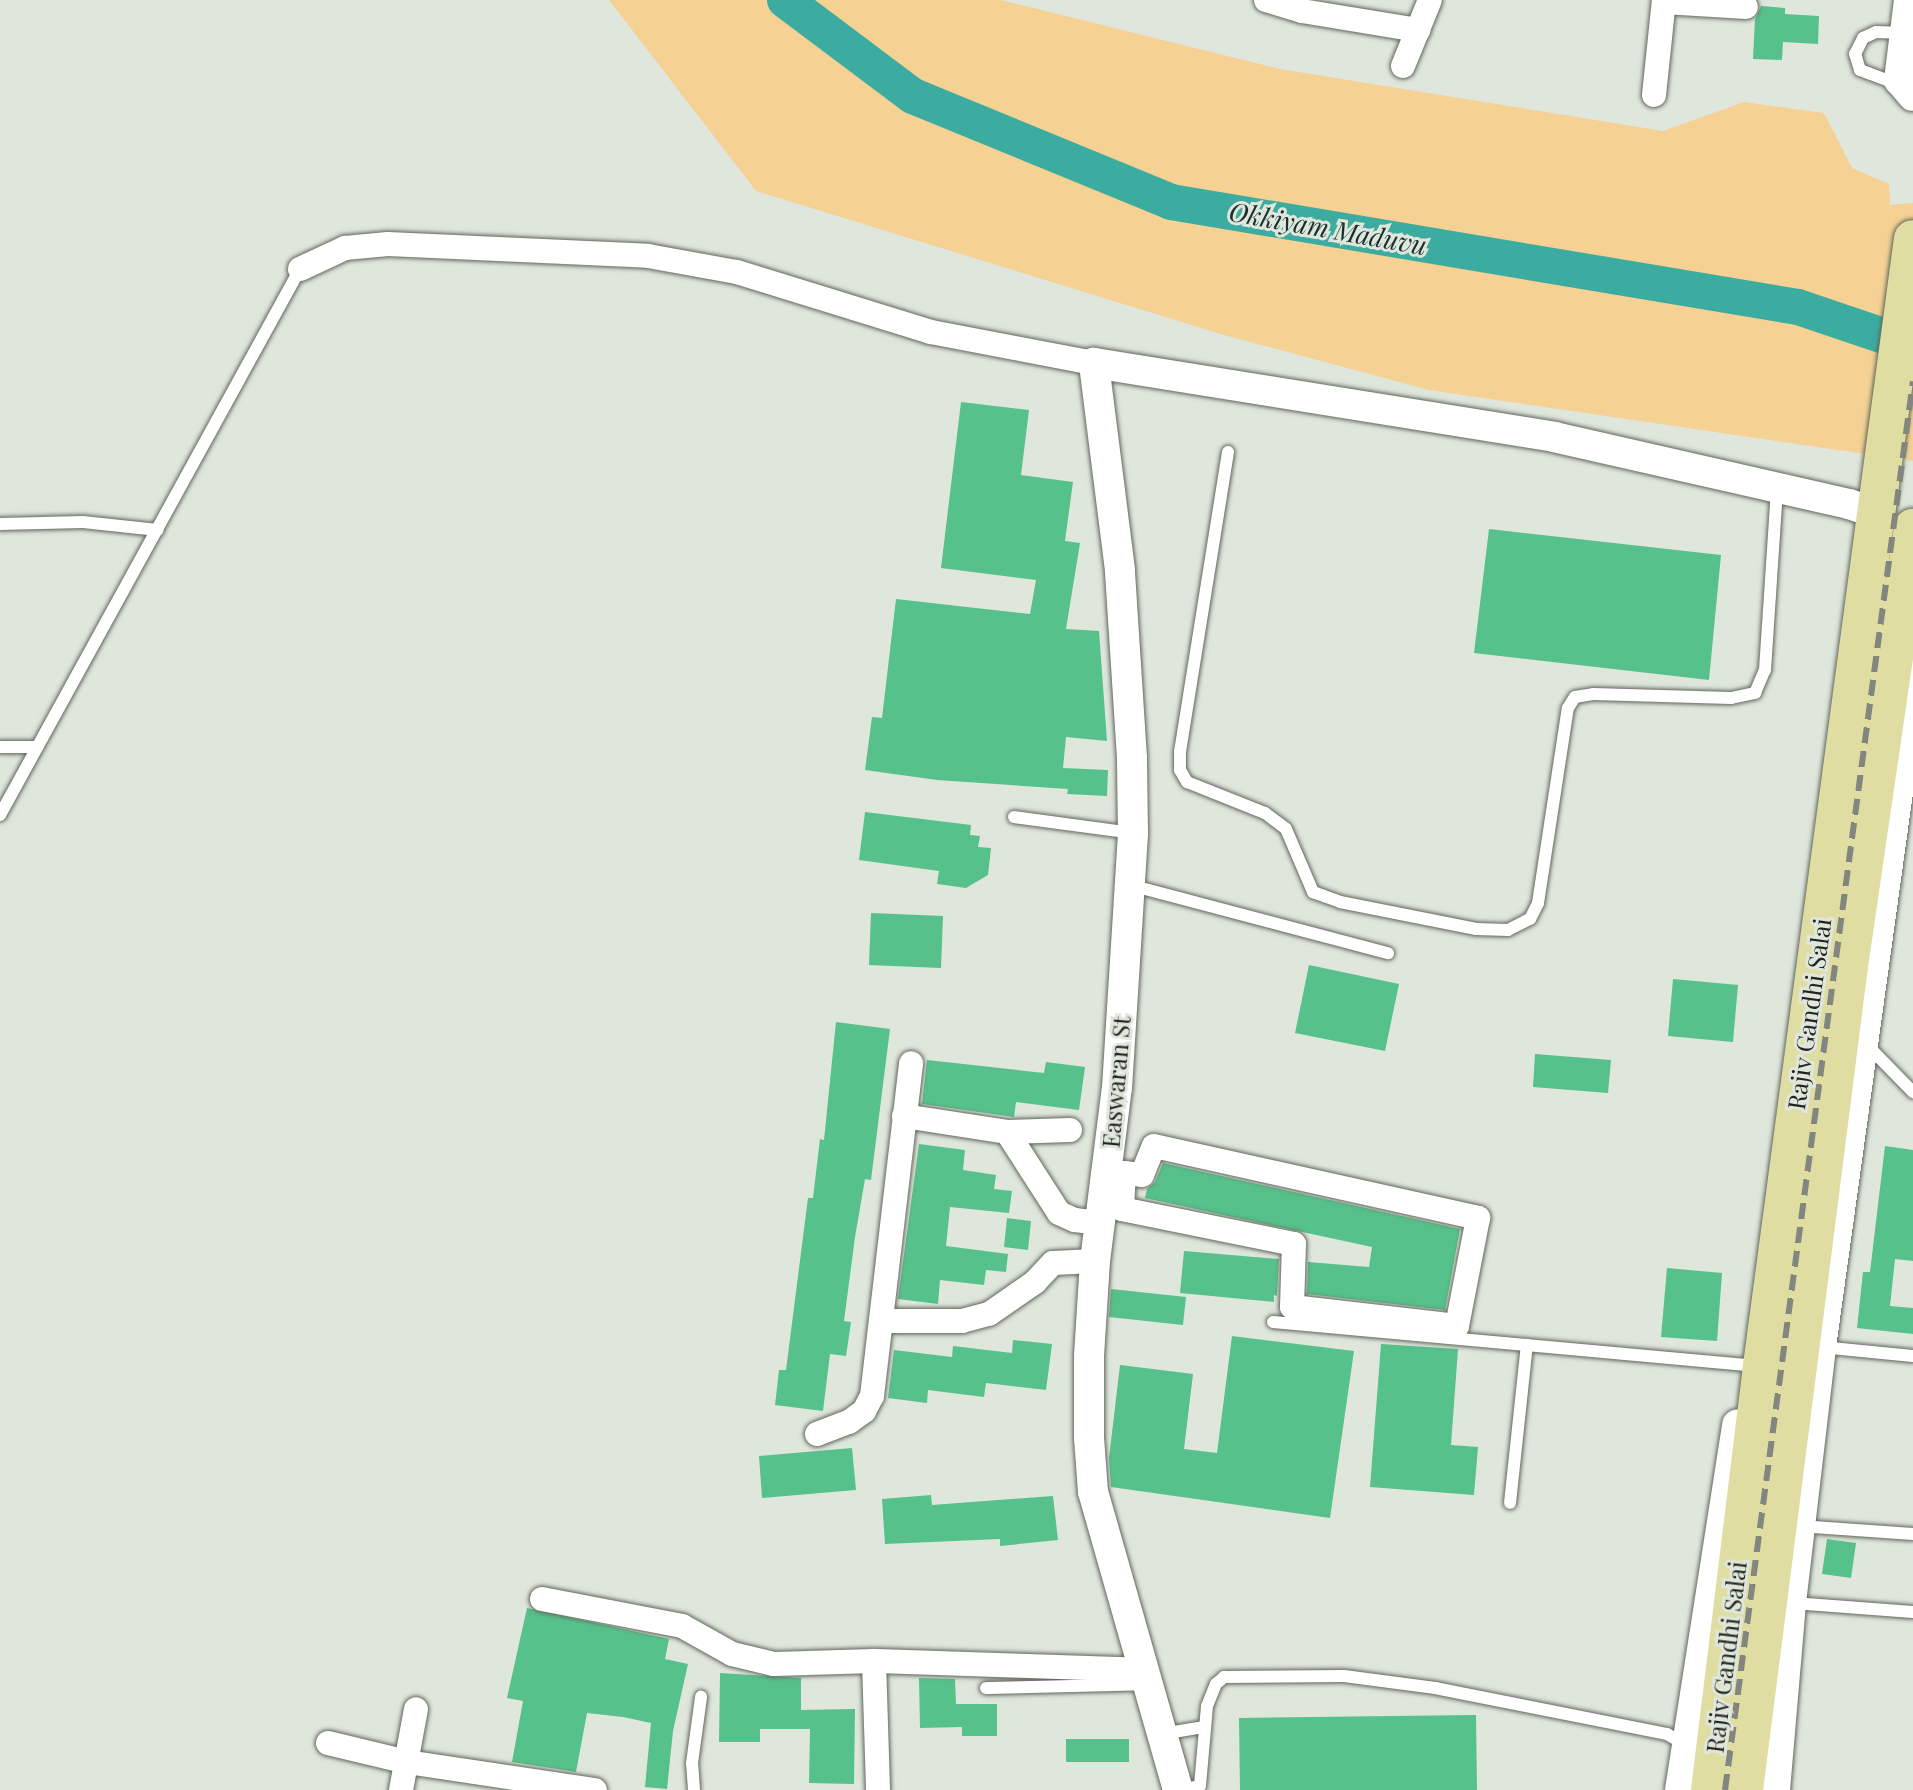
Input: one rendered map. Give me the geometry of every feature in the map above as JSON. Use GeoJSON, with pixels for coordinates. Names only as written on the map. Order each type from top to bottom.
{"type":"FeatureCollection","features":[{"type":"Feature","properties":{"kind":"main road","name":"Rajiv Gandhi Salai"},"geometry":{"type":"LineString","coordinates":[[1710,1790],[1763,1357],[1913,239]]}},
{"type":"Feature","properties":{"kind":"main road","name":"Rajiv Gandhi Salai"},"geometry":{"type":"LineString","coordinates":[[1744,1790],[1849,966],[1913,528]]}},
{"type":"Feature","properties":{"kind":"street"},"geometry":{"type":"LineString","coordinates":[[1266,0],[1302,11],[1418,30]]}},
{"type":"Feature","properties":{"kind":"street"},"geometry":{"type":"LineString","coordinates":[[1403,66],[1430,0]]}},
{"type":"Feature","properties":{"kind":"street"},"geometry":{"type":"LineString","coordinates":[[1908,91],[1899,80],[1909,0]]}},
{"type":"Feature","properties":{"kind":"street"},"geometry":{"type":"LineString","coordinates":[[1654,95],[1664,1],[1746,7]]}},
{"type":"Feature","properties":{"kind":"street"},"geometry":{"type":"LineString","coordinates":[[300,269],[345,248],[388,244],[648,256],[737,272],[931,332],[1094,363],[1554,437],[1777,487],[1878,514]]}},
{"type":"Feature","properties":{"kind":"street","name":"Easwaran St"},"geometry":{"type":"LineString","coordinates":[[1094,363],[1120,570],[1132,758],[1133,833],[1109,1206],[1095,1261],[1089,1356],[1093,1492],[1179,1790]]}},
{"type":"Feature","properties":{"kind":"street"},"geometry":{"type":"LineString","coordinates":[[1680,1790],[1746,1365],[1825,766],[1872,560]]}},
{"type":"Feature","properties":{"kind":"street"},"geometry":{"type":"LineString","coordinates":[[1775,1790],[1799,1526],[1862,1040],[1900,778],[1913,656],[1900,615]]}},
{"type":"Feature","properties":{"kind":"street"},"geometry":{"type":"LineString","coordinates":[[817,1434],[849,1422],[864,1411],[872,1396],[911,1063]]}},
{"type":"Feature","properties":{"kind":"street"},"geometry":{"type":"LineString","coordinates":[[904,1116],[1007,1132],[1070,1130]]}},
{"type":"Feature","properties":{"kind":"street"},"geometry":{"type":"LineString","coordinates":[[1007,1132],[1059,1213],[1075,1220],[1109,1206],[1294,1244],[1292,1307],[1457,1326],[1478,1218],[1154,1146],[1142,1175],[1124,1173],[1109,1206]]}},
{"type":"Feature","properties":{"kind":"street"},"geometry":{"type":"LineString","coordinates":[[881,1321],[962,1321],[989,1314],[1035,1282],[1053,1263],[1095,1261]]}},
{"type":"Feature","properties":{"kind":"street"},"geometry":{"type":"LineString","coordinates":[[542,1599],[682,1626],[732,1654],[774,1664],[874,1661],[1146,1677]]}},
{"type":"Feature","properties":{"kind":"street"},"geometry":{"type":"LineString","coordinates":[[874,1661],[878,1790]]}},
{"type":"Feature","properties":{"kind":"street"},"geometry":{"type":"LineString","coordinates":[[401,1790],[416,1709]]}},
{"type":"Feature","properties":{"kind":"street"},"geometry":{"type":"LineString","coordinates":[[328,1743],[407,1762],[595,1790]]}},
{"type":"Feature","properties":{"kind":"lane"},"geometry":{"type":"LineString","coordinates":[[1905,33],[1876,32],[1863,38],[1855,54],[1860,70],[1908,91]]}},
{"type":"Feature","properties":{"kind":"lane"},"geometry":{"type":"LineString","coordinates":[[0,815],[300,269]]}},
{"type":"Feature","properties":{"kind":"lane"},"geometry":{"type":"LineString","coordinates":[[1228,452],[1180,751],[1180,770],[1187,782],[1265,813],[1286,829],[1313,892],[1340,902],[1476,929],[1508,930],[1530,919],[1538,903],[1568,708],[1575,697],[1593,694],[1731,698],[1755,693],[1765,670],[1777,487]]}},
{"type":"Feature","properties":{"kind":"lane"},"geometry":{"type":"LineString","coordinates":[[0,524],[83,522],[158,530]]}},
{"type":"Feature","properties":{"kind":"lane"},"geometry":{"type":"LineString","coordinates":[[0,747],[37,747]]}},
{"type":"Feature","properties":{"kind":"lane"},"geometry":{"type":"LineString","coordinates":[[1014,817],[1133,833]]}},
{"type":"Feature","properties":{"kind":"lane"},"geometry":{"type":"LineString","coordinates":[[1130,885],[1388,953]]}},
{"type":"Feature","properties":{"kind":"lane"},"geometry":{"type":"LineString","coordinates":[[1862,1040],[1913,1092]]}},
{"type":"Feature","properties":{"kind":"lane"},"geometry":{"type":"LineString","coordinates":[[1273,1322],[1746,1365]]}},
{"type":"Feature","properties":{"kind":"lane"},"geometry":{"type":"LineString","coordinates":[[1510,1503],[1527,1345]]}},
{"type":"Feature","properties":{"kind":"lane"},"geometry":{"type":"LineString","coordinates":[[1821,1347],[1913,1356]]}},
{"type":"Feature","properties":{"kind":"lane"},"geometry":{"type":"LineString","coordinates":[[1799,1526],[1913,1534]]}},
{"type":"Feature","properties":{"kind":"lane"},"geometry":{"type":"LineString","coordinates":[[1791,1603],[1913,1612]]}},
{"type":"Feature","properties":{"kind":"lane"},"geometry":{"type":"LineString","coordinates":[[1179,1790],[1200,1786],[1204,1727],[1210,1696],[1224,1677],[1344,1676],[1435,1688],[1667,1734],[1687,1745]]}},
{"type":"Feature","properties":{"kind":"lane"},"geometry":{"type":"LineString","coordinates":[[986,1688],[1146,1677]]}},
{"type":"Feature","properties":{"kind":"lane"},"geometry":{"type":"LineString","coordinates":[[694,1790],[692,1763],[701,1697]]}},
{"type":"Feature","properties":{"kind":"lane"},"geometry":{"type":"LineString","coordinates":[[1162,1734],[1204,1727]]}},
{"type":"Feature","properties":{"kind":"shaded area"},"geometry":{"type":"Polygon","coordinates":[[[609,0],[1001,0],[1280,69],[1663,131],[1744,102],[1824,113],[1852,168],[1889,184],[1890,205],[1913,203],[1913,461],[1429,390],[1224,335],[756,191],[609,0]]]}},
{"type":"Feature","properties":{"kind":"building"},"geometry":{"type":"Polygon","coordinates":[[[1761,6],[1785,8],[1785,14],[1819,16],[1818,44],[1783,42],[1782,60],[1753,59],[1755,19],[1761,6]]]}},
{"type":"Feature","properties":{"kind":"building"},"geometry":{"type":"Polygon","coordinates":[[[961,402],[1029,410],[1021,475],[1073,482],[1065,541],[1080,543],[1066,629],[1099,631],[1107,741],[1066,737],[1063,768],[1108,770],[1107,796],[1067,794],[1068,789],[937,780],[865,770],[872,717],[882,718],[896,599],[1030,614],[1036,580],[941,568],[961,402]]]}},
{"type":"Feature","properties":{"kind":"building"},"geometry":{"type":"Polygon","coordinates":[[[1489,529],[1721,555],[1709,680],[1474,653],[1489,529]]]}},
{"type":"Feature","properties":{"kind":"building"},"geometry":{"type":"Polygon","coordinates":[[[865,812],[971,825],[970,835],[980,836],[978,847],[991,848],[988,875],[966,888],[937,884],[939,871],[859,860],[865,812]]]}},
{"type":"Feature","properties":{"kind":"building"},"geometry":{"type":"Polygon","coordinates":[[[871,913],[943,916],[941,968],[869,965],[871,913]]]}},
{"type":"Feature","properties":{"kind":"building"},"geometry":{"type":"Polygon","coordinates":[[[1309,965],[1399,984],[1385,1051],[1295,1033],[1309,965]]]}},
{"type":"Feature","properties":{"kind":"building"},"geometry":{"type":"Polygon","coordinates":[[[1673,979],[1738,985],[1733,1042],[1668,1036],[1673,979]]]}},
{"type":"Feature","properties":{"kind":"building"},"geometry":{"type":"Polygon","coordinates":[[[836,1022],[890,1029],[871,1180],[865,1179],[855,1237],[844,1321],[851,1322],[846,1356],[830,1354],[823,1411],[775,1405],[779,1370],[786,1370],[808,1198],[813,1198],[820,1139],[824,1140],[836,1022]]]}},
{"type":"Feature","properties":{"kind":"building"},"geometry":{"type":"Polygon","coordinates":[[[1535,1054],[1611,1060],[1608,1093],[1533,1087],[1535,1054]]]}},
{"type":"Feature","properties":{"kind":"building"},"geometry":{"type":"Polygon","coordinates":[[[927,1060],[1044,1073],[1046,1062],[1085,1067],[1079,1110],[1016,1102],[1014,1117],[922,1104],[927,1060]]]}},
{"type":"Feature","properties":{"kind":"building"},"geometry":{"type":"Polygon","coordinates":[[[919,1144],[965,1150],[963,1170],[996,1175],[994,1189],[1012,1191],[1009,1213],[950,1207],[946,1246],[1008,1254],[1006,1272],[986,1270],[984,1285],[940,1280],[938,1304],[898,1299],[919,1144]]]}},
{"type":"Feature","properties":{"kind":"building"},"geometry":{"type":"Polygon","coordinates":[[[1885,1146],[1913,1150],[1913,1261],[1895,1259],[1890,1306],[1913,1308],[1913,1334],[1857,1328],[1863,1272],[1870,1272],[1885,1146]]]}},
{"type":"Feature","properties":{"kind":"building"},"geometry":{"type":"Polygon","coordinates":[[[1163,1163],[1460,1229],[1445,1310],[1307,1294],[1308,1262],[1369,1267],[1372,1247],[1145,1198],[1163,1163]]]}},
{"type":"Feature","properties":{"kind":"building"},"geometry":{"type":"Polygon","coordinates":[[[1007,1218],[1031,1221],[1028,1250],[1004,1247],[1007,1218]]]}},
{"type":"Feature","properties":{"kind":"building"},"geometry":{"type":"Polygon","coordinates":[[[1184,1251],[1279,1259],[1274,1302],[1180,1293],[1184,1251]]]}},
{"type":"Feature","properties":{"kind":"building"},"geometry":{"type":"Polygon","coordinates":[[[1667,1268],[1722,1273],[1717,1341],[1661,1337],[1667,1268]]]}},
{"type":"Feature","properties":{"kind":"building"},"geometry":{"type":"Polygon","coordinates":[[[1111,1289],[1186,1297],[1183,1325],[1109,1317],[1111,1289]]]}},
{"type":"Feature","properties":{"kind":"building"},"geometry":{"type":"Polygon","coordinates":[[[1232,1336],[1354,1351],[1330,1518],[1111,1487],[1109,1458],[1120,1365],[1193,1374],[1184,1449],[1217,1453],[1232,1336]]]}},
{"type":"Feature","properties":{"kind":"building"},"geometry":{"type":"Polygon","coordinates":[[[1013,1340],[1052,1344],[1046,1390],[986,1383],[984,1397],[928,1390],[927,1403],[888,1398],[894,1350],[952,1357],[953,1346],[1012,1353],[1013,1340]]]}},
{"type":"Feature","properties":{"kind":"building"},"geometry":{"type":"Polygon","coordinates":[[[1381,1344],[1458,1349],[1451,1445],[1478,1447],[1474,1495],[1370,1487],[1381,1344]]]}},
{"type":"Feature","properties":{"kind":"building"},"geometry":{"type":"Polygon","coordinates":[[[852,1448],[856,1490],[762,1498],[759,1456],[852,1448]]]}},
{"type":"Feature","properties":{"kind":"building"},"geometry":{"type":"Polygon","coordinates":[[[931,1495],[932,1505],[1053,1496],[1058,1540],[1000,1546],[1000,1539],[885,1544],[882,1499],[931,1495]]]}},
{"type":"Feature","properties":{"kind":"building"},"geometry":{"type":"Polygon","coordinates":[[[1827,1539],[1856,1543],[1851,1578],[1822,1574],[1827,1539]]]}},
{"type":"Feature","properties":{"kind":"building"},"geometry":{"type":"Polygon","coordinates":[[[527,1608],[669,1639],[665,1659],[688,1664],[673,1731],[667,1789],[645,1787],[651,1723],[623,1717],[587,1713],[576,1772],[512,1762],[523,1701],[507,1698],[527,1608]]]}},
{"type":"Feature","properties":{"kind":"building"},"geometry":{"type":"Polygon","coordinates":[[[720,1673],[801,1678],[801,1710],[855,1709],[854,1784],[809,1783],[810,1729],[760,1729],[760,1742],[719,1742],[720,1673]]]}},
{"type":"Feature","properties":{"kind":"building"},"geometry":{"type":"Polygon","coordinates":[[[919,1678],[955,1679],[956,1704],[997,1704],[997,1736],[962,1736],[962,1727],[920,1728],[919,1678]]]}},
{"type":"Feature","properties":{"kind":"building"},"geometry":{"type":"Polygon","coordinates":[[[1476,1715],[1477,1790],[1240,1790],[1239,1718],[1476,1715]]]}},
{"type":"Feature","properties":{"kind":"building"},"geometry":{"type":"Polygon","coordinates":[[[1066,1739],[1129,1739],[1129,1762],[1066,1762],[1066,1739]]]}},
{"type":"Feature","properties":{"kind":"waterway","name":"Okkiyam Maduvu"},"geometry":{"type":"LineString","coordinates":[[785,0],[913,96],[1171,202],[1798,307],[1913,346]]}},
{"type":"Feature","properties":{"kind":"railway"},"geometry":{"type":"LineString","coordinates":[[1725,1790],[1913,381]]}}]}
